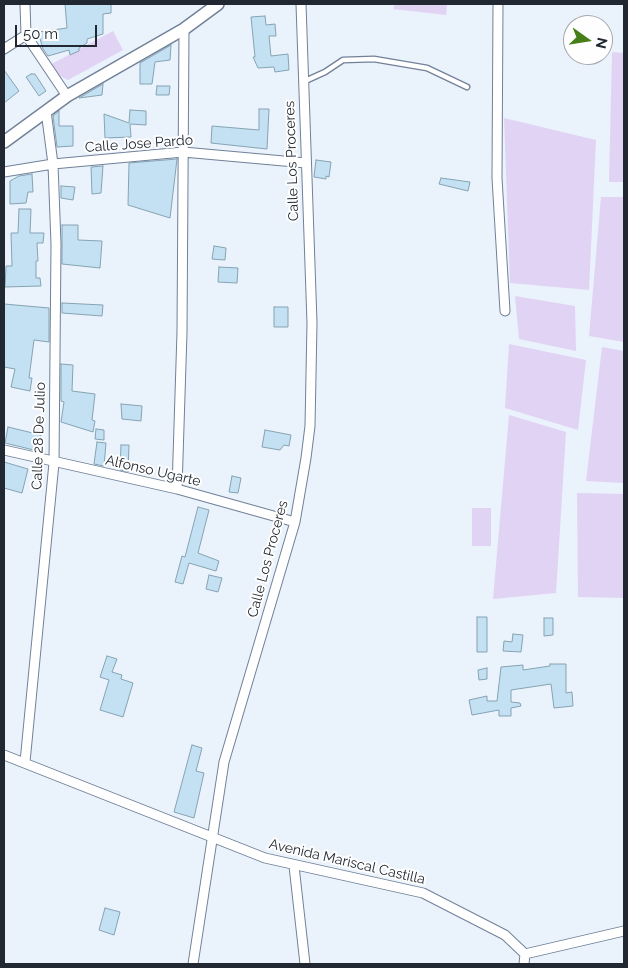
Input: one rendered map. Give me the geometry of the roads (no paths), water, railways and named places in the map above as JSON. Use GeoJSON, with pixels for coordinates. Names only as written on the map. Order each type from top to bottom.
{"type":"FeatureCollection","features":[{"type":"Feature","properties":{"kind":"street"},"geometry":{"type":"LineString","coordinates":[[25,4],[26,35],[67,96]]}},
{"type":"Feature","properties":{"kind":"street","name":"Calle Los Proceres"},"geometry":{"type":"LineString","coordinates":[[193,964],[224,762],[295,522],[310,426],[312,323],[301,4]]}},
{"type":"Feature","properties":{"kind":"street"},"geometry":{"type":"LineString","coordinates":[[498,4],[497,178],[505,311]]}},
{"type":"Feature","properties":{"kind":"street"},"geometry":{"type":"LineString","coordinates":[[4,142],[67,96],[184,29],[216,5]]}},
{"type":"Feature","properties":{"kind":"street"},"geometry":{"type":"LineString","coordinates":[[177,489],[182,332],[184,29]]}},
{"type":"Feature","properties":{"kind":"street"},"geometry":{"type":"LineString","coordinates":[[4,49],[26,35]]}},
{"type":"Feature","properties":{"kind":"street","name":"Calle 28 De Julio"},"geometry":{"type":"LineString","coordinates":[[25,762],[54,463],[56,244],[53,164],[46,111]]}},
{"type":"Feature","properties":{"kind":"street","name":"Calle Jose Pardo"},"geometry":{"type":"LineString","coordinates":[[4,172],[53,164],[183,152],[306,163]]}},
{"type":"Feature","properties":{"kind":"street","name":"Alfonso Ugarte"},"geometry":{"type":"LineString","coordinates":[[4,450],[54,463],[177,489],[295,522]]}},
{"type":"Feature","properties":{"kind":"street","name":"Avenida Mariscal Castilla"},"geometry":{"type":"LineString","coordinates":[[4,755],[214,836],[265,858],[294,866],[384,883],[423,893],[486,923],[505,935],[525,954]]}},
{"type":"Feature","properties":{"kind":"street"},"geometry":{"type":"LineString","coordinates":[[294,866],[305,964]]}},
{"type":"Feature","properties":{"kind":"street"},"geometry":{"type":"LineString","coordinates":[[524,964],[525,954],[624,931]]}},
{"type":"Feature","properties":{"kind":"lane"},"geometry":{"type":"LineString","coordinates":[[304,82],[325,72],[343,60],[374,58],[426,68],[467,87]]}}]}
